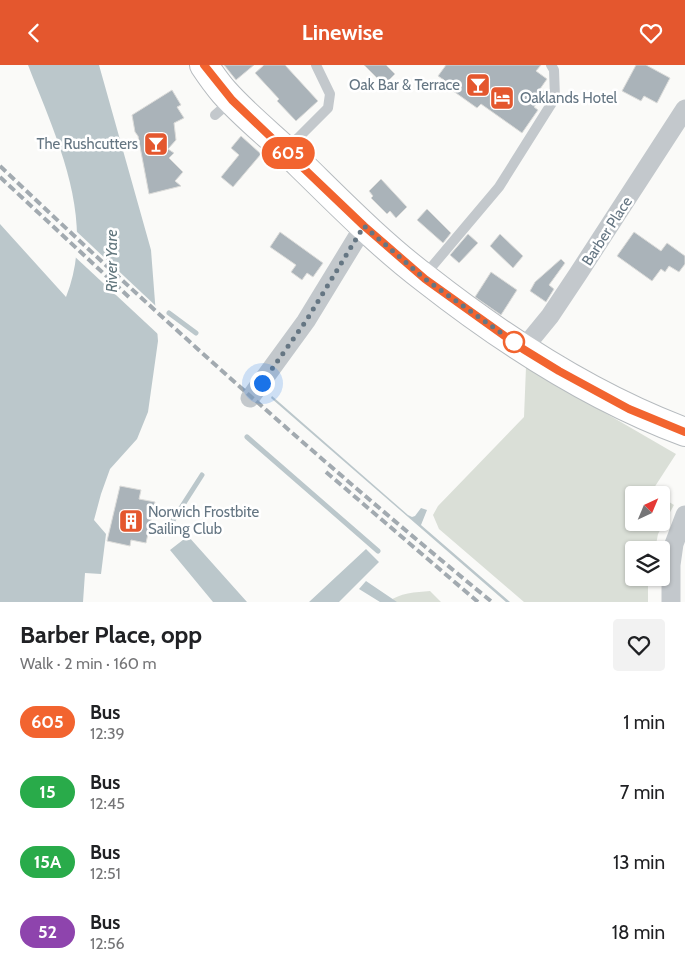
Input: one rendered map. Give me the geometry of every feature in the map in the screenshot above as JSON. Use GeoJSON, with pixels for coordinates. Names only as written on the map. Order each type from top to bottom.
{"type":"FeatureCollection","features":[{"type":"Feature","properties":{"kind":"main road"},"geometry":{"type":"LineString","coordinates":[[204,65],[224,108],[284,149],[364,226],[425,279],[523,349],[559,371],[629,409],[685,432]]}},
{"type":"Feature","properties":{"kind":"street","name":"Barber Place"},"geometry":{"type":"LineString","coordinates":[[523,349],[550,316],[685,109]]}},
{"type":"Feature","properties":{"kind":"street"},"geometry":{"type":"LineString","coordinates":[[250,398],[306,321],[364,226]]}},
{"type":"Feature","properties":{"kind":"street"},"geometry":{"type":"LineString","coordinates":[[671,602],[671,565],[678,553],[674,543],[685,515]]}},
{"type":"Feature","properties":{"kind":"lane"},"geometry":{"type":"LineString","coordinates":[[284,149],[328,108],[330,94],[316,65]]}},
{"type":"Feature","properties":{"kind":"lane"},"geometry":{"type":"LineString","coordinates":[[425,279],[429,270],[499,187],[555,98],[554,70],[551,65]]}},
{"type":"Feature","properties":{"kind":"shaded area"},"geometry":{"type":"Polygon","coordinates":[[[526,367],[676,454],[655,486],[625,486],[625,531],[660,531],[657,541],[625,541],[625,586],[648,586],[648,602],[524,602],[439,529],[433,515],[438,506],[524,417],[526,367]]]}},
{"type":"Feature","properties":{"kind":"shaded area"},"geometry":{"type":"Polygon","coordinates":[[[670,503],[674,505],[670,512],[670,503]]]}},
{"type":"Feature","properties":{"kind":"shaded area"},"geometry":{"type":"Polygon","coordinates":[[[430,591],[441,602],[388,602],[402,595],[430,591]]]}},
{"type":"Feature","properties":{"kind":"water","name":"River Yare"},"geometry":{"type":"Polygon","coordinates":[[[28,65],[99,65],[151,250],[158,341],[148,412],[137,439],[110,469],[101,494],[94,520],[106,534],[101,574],[85,573],[83,602],[0,602],[0,224],[66,297],[74,268],[77,238],[75,209],[61,150],[28,65]]]}},
{"type":"Feature","properties":{"kind":"water"},"geometry":{"type":"Polygon","coordinates":[[[272,396],[408,515],[415,516],[421,508],[427,510],[421,525],[510,602],[506,602],[271,398],[272,396]]]}},
{"type":"Feature","properties":{"kind":"water"},"geometry":{"type":"Polygon","coordinates":[[[188,536],[247,602],[213,602],[170,550],[188,536]]]}},
{"type":"Feature","properties":{"kind":"water"},"geometry":{"type":"Polygon","coordinates":[[[366,549],[379,562],[339,602],[309,602],[366,549]]]}},
{"type":"Feature","properties":{"kind":"water"},"geometry":{"type":"Polygon","coordinates":[[[366,581],[397,602],[380,602],[359,589],[366,581]]]}},
{"type":"Feature","properties":{"kind":"pier"},"geometry":{"type":"Polygon","coordinates":[[[75,230],[158,308],[160,336],[73,255],[75,230]]]}},
{"type":"Feature","properties":{"kind":"building"},"geometry":{"type":"Polygon","coordinates":[[[224,65],[254,65],[236,80],[224,65]]]}},
{"type":"Feature","properties":{"kind":"building"},"geometry":{"type":"Polygon","coordinates":[[[264,65],[285,65],[318,101],[296,121],[255,73],[264,65]]]}},
{"type":"Feature","properties":{"kind":"building"},"geometry":{"type":"Polygon","coordinates":[[[364,65],[386,65],[395,74],[384,85],[364,65]]]}},
{"type":"Feature","properties":{"kind":"building","name":"Oaklands Hotel"},"geometry":{"type":"Polygon","coordinates":[[[446,65],[541,65],[536,71],[547,79],[540,89],[545,92],[534,107],[538,110],[522,133],[481,104],[477,108],[442,83],[444,80],[438,76],[446,65]]]}},
{"type":"Feature","properties":{"kind":"building"},"geometry":{"type":"Polygon","coordinates":[[[636,65],[646,65],[670,78],[657,103],[644,96],[641,101],[622,91],[636,65]]]}},
{"type":"Feature","properties":{"kind":"building","name":"The Rushcutters"},"geometry":{"type":"Polygon","coordinates":[[[172,90],[181,105],[177,107],[184,118],[174,123],[176,140],[168,149],[174,153],[169,158],[183,172],[175,181],[181,186],[149,194],[132,115],[172,90]]]}},
{"type":"Feature","properties":{"kind":"building"},"geometry":{"type":"Polygon","coordinates":[[[241,136],[261,154],[233,187],[221,177],[239,155],[231,148],[241,136]]]}},
{"type":"Feature","properties":{"kind":"building"},"geometry":{"type":"Polygon","coordinates":[[[381,179],[407,207],[396,218],[390,211],[387,214],[371,198],[373,196],[369,191],[381,179]]]}},
{"type":"Feature","properties":{"kind":"building"},"geometry":{"type":"Polygon","coordinates":[[[427,209],[451,233],[443,243],[417,220],[427,209]]]}},
{"type":"Feature","properties":{"kind":"building"},"geometry":{"type":"Polygon","coordinates":[[[280,232],[323,263],[313,277],[307,273],[302,280],[291,272],[296,265],[270,247],[280,232]]]}},
{"type":"Feature","properties":{"kind":"building"},"geometry":{"type":"Polygon","coordinates":[[[634,232],[661,251],[667,243],[685,256],[685,264],[679,272],[669,266],[665,272],[661,269],[652,281],[617,256],[634,232]]]}},
{"type":"Feature","properties":{"kind":"building"},"geometry":{"type":"Polygon","coordinates":[[[468,234],[478,243],[459,263],[450,255],[468,234]]]}},
{"type":"Feature","properties":{"kind":"building"},"geometry":{"type":"Polygon","coordinates":[[[500,234],[523,256],[513,268],[490,246],[500,234]]]}},
{"type":"Feature","properties":{"kind":"building"},"geometry":{"type":"Polygon","coordinates":[[[561,259],[565,263],[549,285],[554,289],[546,302],[530,291],[535,282],[561,259]]]}},
{"type":"Feature","properties":{"kind":"building"},"geometry":{"type":"Polygon","coordinates":[[[491,272],[517,290],[501,315],[475,297],[491,272]]]}},
{"type":"Feature","properties":{"kind":"building","name":"Norwich Frostbite Sailing Club"},"geometry":{"type":"Polygon","coordinates":[[[120,486],[141,490],[139,499],[155,502],[146,543],[131,540],[130,546],[107,541],[120,486]]]}},
{"type":"Feature","properties":{"kind":"waterway"},"geometry":{"type":"LineString","coordinates":[[169,313],[196,333]]}},
{"type":"Feature","properties":{"kind":"waterway"},"geometry":{"type":"LineString","coordinates":[[247,437],[378,551]]}},
{"type":"Feature","properties":{"kind":"waterway"},"geometry":{"type":"LineString","coordinates":[[170,525],[202,475]]}},
{"type":"Feature","properties":{"kind":"railway"},"geometry":{"type":"LineString","coordinates":[[0,166],[120,278],[304,443],[492,602]]}},
{"type":"Feature","properties":{"kind":"railway"},"geometry":{"type":"LineString","coordinates":[[0,177],[130,298]]}},
{"type":"Feature","properties":{"kind":"railway"},"geometry":{"type":"LineString","coordinates":[[326,472],[478,602]]}},
{"type":"Feature","properties":{"kind":"bus line","name":"605"},"geometry":{"type":"LineString","coordinates":[[204,65],[224,92],[264,131],[364,226],[425,279],[523,349],[559,371],[629,409],[685,432]]}},
{"type":"Feature","properties":{"kind":"place","name":"Oak Bar & Terrace"},"geometry":{"type":"Point","coordinates":[478,85]}},
{"type":"Feature","properties":{"kind":"place","name":"Oaklands Hotel"},"geometry":{"type":"Point","coordinates":[502,98]}},
{"type":"Feature","properties":{"kind":"place","name":"The Rushcutters"},"geometry":{"type":"Point","coordinates":[156,144]}},
{"type":"Feature","properties":{"kind":"place","name":"Norwich Frostbite Sailing Club"},"geometry":{"type":"Point","coordinates":[131,521]}},
{"type":"Feature","properties":{"kind":"route"},"geometry":{"type":"LineString","coordinates":[[262,383],[306,321],[364,226],[425,279],[514,342]]}}]}
